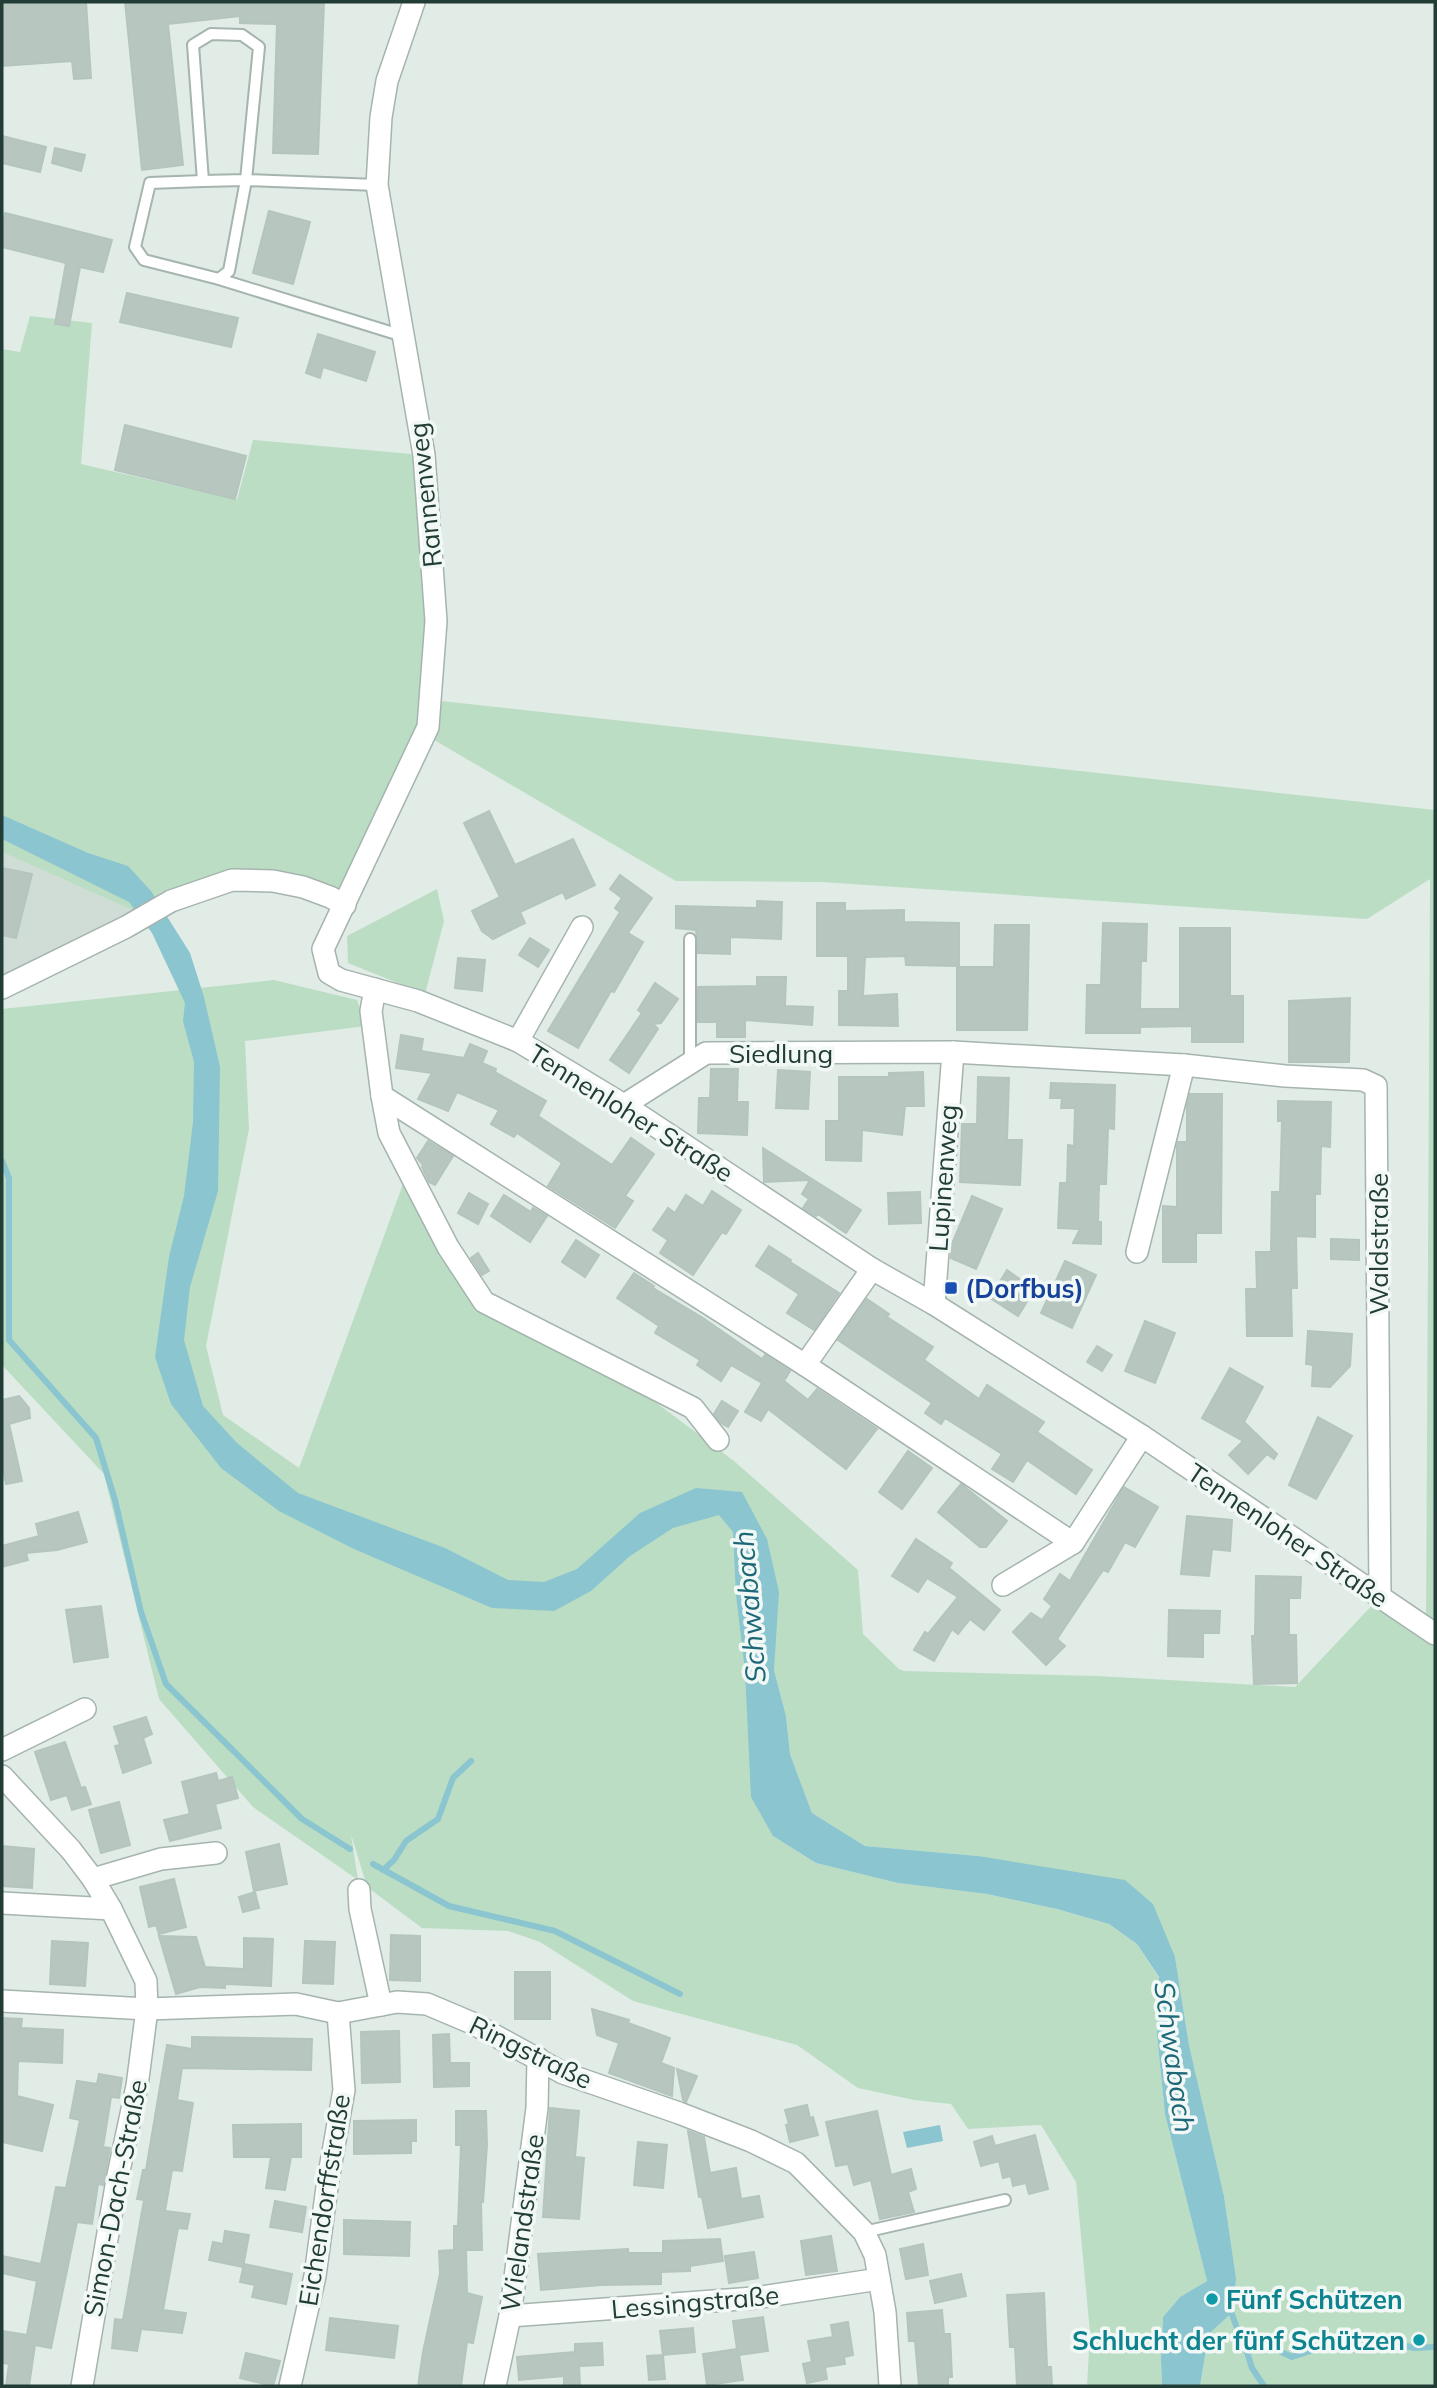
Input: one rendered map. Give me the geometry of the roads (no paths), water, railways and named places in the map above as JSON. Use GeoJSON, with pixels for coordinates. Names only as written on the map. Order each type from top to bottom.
{"type":"FeatureCollection","features":[{"type":"Feature","properties":{"kind":"street","name":"Rannenweg"},"geometry":{"type":"LineString","coordinates":[[329,973],[323,949],[428,727],[436,621],[424,455],[377,185],[381,117],[387,81],[414,2]]}},
{"type":"Feature","properties":{"kind":"street"},"geometry":{"type":"LineString","coordinates":[[2,988],[126,927],[171,901],[232,880],[273,881],[293,885],[345,905]]}},
{"type":"Feature","properties":{"kind":"street"},"geometry":{"type":"LineString","coordinates":[[518,1041],[582,927]]}},
{"type":"Feature","properties":{"kind":"street","name":"Tennenloher Straße"},"geometry":{"type":"LineString","coordinates":[[329,973],[341,979],[418,1001],[518,1041],[624,1105],[872,1269],[934,1304],[1142,1436],[1435,1634]]}},
{"type":"Feature","properties":{"kind":"street"},"geometry":{"type":"LineString","coordinates":[[375,989],[371,1012],[389,1133],[448,1247],[484,1302],[693,1408],[718,1440]]}},
{"type":"Feature","properties":{"kind":"street","name":"Siedlung"},"geometry":{"type":"LineString","coordinates":[[624,1105],[706,1053],[953,1052]]}},
{"type":"Feature","properties":{"kind":"street","name":"Waldstraße"},"geometry":{"type":"LineString","coordinates":[[953,1052],[1184,1065],[1284,1076],[1363,1080],[1376,1086],[1381,1596]]}},
{"type":"Feature","properties":{"kind":"street","name":"Lupinenweg"},"geometry":{"type":"LineString","coordinates":[[934,1304],[953,1052]]}},
{"type":"Feature","properties":{"kind":"street"},"geometry":{"type":"LineString","coordinates":[[1137,1252],[1184,1065]]}},
{"type":"Feature","properties":{"kind":"street"},"geometry":{"type":"LineString","coordinates":[[382,1096],[805,1364],[1073,1543]]}},
{"type":"Feature","properties":{"kind":"street"},"geometry":{"type":"LineString","coordinates":[[805,1364],[872,1269]]}},
{"type":"Feature","properties":{"kind":"street"},"geometry":{"type":"LineString","coordinates":[[1003,1585],[1073,1543],[1142,1436]]}},
{"type":"Feature","properties":{"kind":"street"},"geometry":{"type":"LineString","coordinates":[[2,1750],[85,1709]]}},
{"type":"Feature","properties":{"kind":"street","name":"Simon-Dach-Straße"},"geometry":{"type":"LineString","coordinates":[[2,1776],[71,1850],[93,1879],[111,1909],[146,1981],[147,2009],[137,2086],[110,2221],[82,2386]]}},
{"type":"Feature","properties":{"kind":"street"},"geometry":{"type":"LineString","coordinates":[[93,1879],[162,1859],[216,1853]]}},
{"type":"Feature","properties":{"kind":"street"},"geometry":{"type":"LineString","coordinates":[[359,1890],[360,1909],[381,2005]]}},
{"type":"Feature","properties":{"kind":"street"},"geometry":{"type":"LineString","coordinates":[[2,1903],[111,1909]]}},
{"type":"Feature","properties":{"kind":"street","name":"Ringstraße"},"geometry":{"type":"LineString","coordinates":[[2,2001],[147,2009],[296,2004],[338,2013],[397,2002],[427,2004],[472,2023],[564,2073],[751,2141],[796,2163],[864,2232],[875,2255],[885,2312],[890,2386]]}},
{"type":"Feature","properties":{"kind":"street","name":"Eichendorffstraße"},"geometry":{"type":"LineString","coordinates":[[290,2386],[315,2276],[344,2090],[338,2013]]}},
{"type":"Feature","properties":{"kind":"street","name":"Wielandstraße"},"geometry":{"type":"LineString","coordinates":[[495,2386],[510,2316],[537,2108],[538,2058]]}},
{"type":"Feature","properties":{"kind":"street","name":"Lessingstraße"},"geometry":{"type":"LineString","coordinates":[[510,2316],[754,2298],[879,2279]]}},
{"type":"Feature","properties":{"kind":"lane"},"geometry":{"type":"LineString","coordinates":[[203,180],[193,45],[211,34],[242,36],[259,47],[246,180],[229,271],[219,279]]}},
{"type":"Feature","properties":{"kind":"lane"},"geometry":{"type":"LineString","coordinates":[[377,185],[246,180],[150,183],[135,247],[144,260],[219,279],[403,336]]}},
{"type":"Feature","properties":{"kind":"lane"},"geometry":{"type":"LineString","coordinates":[[690,939],[690,1063]]}},
{"type":"Feature","properties":{"kind":"lane"},"geometry":{"type":"LineString","coordinates":[[864,2232],[1005,2200]]}},
{"type":"Feature","properties":{"kind":"water","name":"Schwabach"},"geometry":{"type":"Polygon","coordinates":[[[2,815],[88,853],[128,866],[151,891],[190,953],[204,997],[220,1067],[218,1191],[190,1287],[184,1340],[203,1406],[237,1443],[298,1493],[445,1548],[508,1580],[544,1582],[577,1569],[640,1513],[696,1488],[742,1492],[767,1539],[779,1592],[774,1670],[786,1716],[790,1754],[812,1813],[865,1846],[978,1856],[1125,1880],[1153,1904],[1175,1957],[1189,2045],[1224,2196],[1236,2278],[1234,2311],[1212,2331],[1200,2386],[1162,2386],[1163,2317],[1180,2297],[1207,2281],[1165,2114],[1157,2035],[1159,1977],[1137,1944],[1109,1924],[1057,1909],[987,1894],[898,1883],[816,1863],[773,1836],[751,1797],[745,1671],[736,1595],[733,1532],[719,1515],[673,1528],[630,1556],[591,1591],[554,1611],[492,1608],[354,1549],[279,1511],[221,1468],[171,1404],[155,1357],[169,1257],[184,1196],[193,1122],[194,1062],[183,1021],[185,1003],[152,933],[129,902],[2,839],[2,815]]]}},
{"type":"Feature","properties":{"kind":"water"},"geometry":{"type":"Polygon","coordinates":[[[940,2125],[943,2141],[907,2148],[903,2132],[940,2125]]]}},
{"type":"Feature","properties":{"kind":"waterway"},"geometry":{"type":"LineString","coordinates":[[2,1161],[9,1178],[9,1340],[96,1438],[115,1500],[141,1612],[166,1684],[302,1819],[350,1849]]}},
{"type":"Feature","properties":{"kind":"waterway"},"geometry":{"type":"LineString","coordinates":[[383,1870],[394,1860],[406,1841],[438,1819],[453,1778],[471,1761]]}},
{"type":"Feature","properties":{"kind":"waterway"},"geometry":{"type":"LineString","coordinates":[[373,1864],[449,1906],[555,1931],[680,1994]]}},
{"type":"Feature","properties":{"kind":"waterway"},"geometry":{"type":"LineString","coordinates":[[1229,2306],[1252,2368],[1264,2386]]}},
{"type":"Feature","properties":{"kind":"waterway"},"geometry":{"type":"LineString","coordinates":[[1241,2333],[1292,2357],[1329,2345],[1350,2350],[1391,2342],[1414,2348],[1435,2347]]}},
{"type":"Feature","properties":{"kind":"place","name":"(Dorfbus)"},"geometry":{"type":"Point","coordinates":[951,1288]}},
{"type":"Feature","properties":{"kind":"place","name":"Fünf Schützen"},"geometry":{"type":"Point","coordinates":[1212,2299]}},
{"type":"Feature","properties":{"kind":"place","name":"Schlucht der fünf Schützen"},"geometry":{"type":"Point","coordinates":[1419,2340]}}]}
